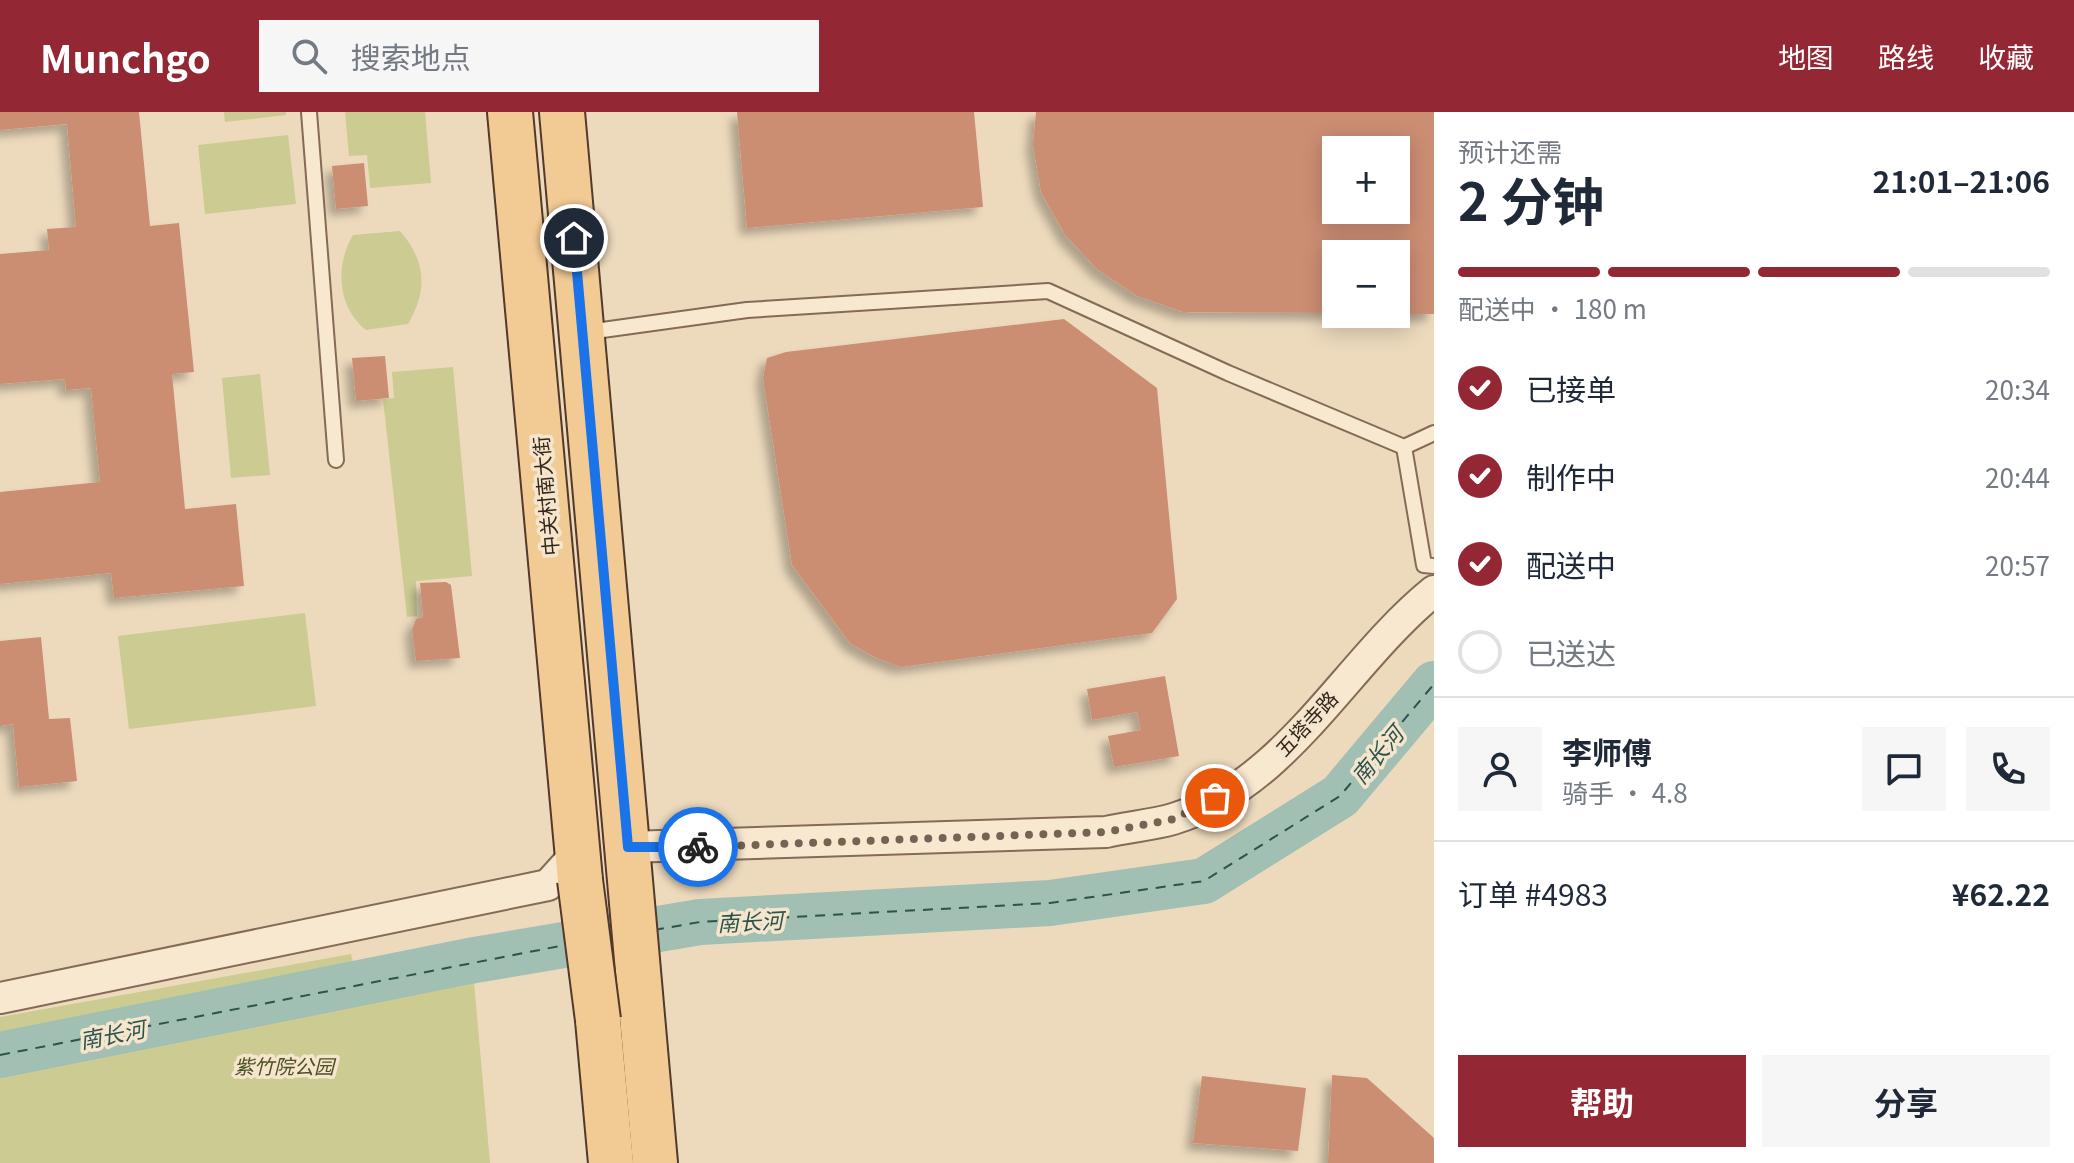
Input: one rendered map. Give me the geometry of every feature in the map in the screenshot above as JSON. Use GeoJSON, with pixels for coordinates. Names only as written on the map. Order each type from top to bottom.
{"type":"FeatureCollection","features":[{"type":"Feature","properties":{"kind":"main road","name":"中关村南大街"},"geometry":{"type":"LineString","coordinates":[[510,112],[578,866],[598,1020],[611,1163]]}},
{"type":"Feature","properties":{"kind":"main road"},"geometry":{"type":"LineString","coordinates":[[562,112],[584,333],[655,1163]]}},
{"type":"Feature","properties":{"kind":"street","name":"五塔寺路"},"geometry":{"type":"LineString","coordinates":[[629,864],[1106,832],[1174,819],[1236,788],[1284,751],[1378,642],[1434,591]]}},
{"type":"Feature","properties":{"kind":"street"},"geometry":{"type":"LineString","coordinates":[[0,998],[548,885],[578,866]]}},
{"type":"Feature","properties":{"kind":"lane"},"geometry":{"type":"LineString","coordinates":[[309,112],[336,460]]}},
{"type":"Feature","properties":{"kind":"lane"},"geometry":{"type":"LineString","coordinates":[[584,333],[747,310],[1048,291],[1228,373],[1404,447],[1434,433]]}},
{"type":"Feature","properties":{"kind":"lane"},"geometry":{"type":"LineString","coordinates":[[1404,447],[1424,565],[1434,566]]}},
{"type":"Feature","properties":{"kind":"green space"},"geometry":{"type":"Polygon","coordinates":[[[224,112],[286,112],[286,115],[225,122],[224,112]]]}},
{"type":"Feature","properties":{"kind":"green space"},"geometry":{"type":"Polygon","coordinates":[[[345,112],[425,112],[431,183],[370,188],[367,155],[349,156],[345,112]]]}},
{"type":"Feature","properties":{"kind":"green space"},"geometry":{"type":"Polygon","coordinates":[[[288,135],[296,204],[205,214],[198,145],[288,135]]]}},
{"type":"Feature","properties":{"kind":"green space"},"geometry":{"type":"Polygon","coordinates":[[[400,231],[409,242],[419,265],[419,299],[408,324],[366,330],[356,321],[344,298],[342,272],[347,247],[353,235],[400,231]]]}},
{"type":"Feature","properties":{"kind":"green space"},"geometry":{"type":"Polygon","coordinates":[[[453,367],[472,576],[416,581],[417,616],[407,617],[383,399],[394,398],[392,372],[453,367]]]}},
{"type":"Feature","properties":{"kind":"green space"},"geometry":{"type":"Polygon","coordinates":[[[260,374],[270,475],[231,478],[222,378],[260,374]]]}},
{"type":"Feature","properties":{"kind":"green space"},"geometry":{"type":"Polygon","coordinates":[[[305,613],[316,706],[129,729],[118,636],[305,613]]]}},
{"type":"Feature","properties":{"kind":"green space","name":"紫竹院公园"},"geometry":{"type":"Polygon","coordinates":[[[351,954],[362,1003],[474,982],[490,1163],[0,1163],[0,1017],[351,954]]]}},
{"type":"Feature","properties":{"kind":"building"},"geometry":{"type":"Polygon","coordinates":[[[0,112],[139,112],[150,226],[179,223],[194,372],[172,374],[185,509],[236,504],[244,586],[114,598],[111,573],[0,584],[0,492],[100,482],[91,388],[66,390],[65,379],[0,384],[0,254],[49,250],[47,229],[76,227],[67,124],[0,130],[0,112]]]}},
{"type":"Feature","properties":{"kind":"building"},"geometry":{"type":"Polygon","coordinates":[[[737,112],[974,112],[983,207],[747,228],[737,112]]]}},
{"type":"Feature","properties":{"kind":"building"},"geometry":{"type":"Polygon","coordinates":[[[1036,112],[1434,112],[1434,314],[1410,314],[1410,240],[1322,240],[1322,313],[1183,312],[1137,296],[1098,270],[1065,235],[1041,192],[1033,145],[1036,112]]]}},
{"type":"Feature","properties":{"kind":"building"},"geometry":{"type":"Polygon","coordinates":[[[364,163],[368,206],[336,209],[332,166],[364,163]]]}},
{"type":"Feature","properties":{"kind":"building"},"geometry":{"type":"Polygon","coordinates":[[[1064,319],[1157,388],[1177,599],[1152,633],[901,667],[874,657],[850,643],[792,565],[763,378],[767,358],[786,352],[1064,319]]]}},
{"type":"Feature","properties":{"kind":"building"},"geometry":{"type":"Polygon","coordinates":[[[385,356],[389,398],[356,401],[352,358],[385,356]]]}},
{"type":"Feature","properties":{"kind":"building"},"geometry":{"type":"Polygon","coordinates":[[[446,582],[451,585],[460,658],[416,661],[412,630],[416,619],[423,617],[420,583],[446,582]]]}},
{"type":"Feature","properties":{"kind":"building"},"geometry":{"type":"Polygon","coordinates":[[[41,637],[49,719],[70,718],[77,781],[19,787],[13,724],[0,726],[0,641],[41,637]]]}},
{"type":"Feature","properties":{"kind":"building"},"geometry":{"type":"Polygon","coordinates":[[[1165,676],[1179,756],[1114,767],[1108,736],[1141,730],[1137,712],[1092,720],[1087,689],[1165,676]]]}},
{"type":"Feature","properties":{"kind":"building"},"geometry":{"type":"Polygon","coordinates":[[[1332,1075],[1367,1078],[1434,1138],[1434,1163],[1328,1163],[1332,1075]]]}},
{"type":"Feature","properties":{"kind":"building"},"geometry":{"type":"Polygon","coordinates":[[[1202,1076],[1306,1088],[1298,1151],[1193,1143],[1202,1076]]]}},
{"type":"Feature","properties":{"kind":"waterway","name":"南长河"},"geometry":{"type":"LineString","coordinates":[[0,1055],[469,961],[700,922],[1050,903],[1204,881],[1340,796],[1434,684]]}},
{"type":"Feature","properties":{"kind":"ferry route"},"geometry":{"type":"LineString","coordinates":[[654,930],[700,922],[1050,903],[1204,881],[1340,796],[1434,684]]}},
{"type":"Feature","properties":{"kind":"ferry route"},"geometry":{"type":"LineString","coordinates":[[0,1055],[565,945]]}},
{"type":"Feature","properties":{"kind":"way so far"},"geometry":{"type":"LineString","coordinates":[[698,847],[1106,832],[1174,819],[1215,798]]}},
{"type":"Feature","properties":{"kind":"route"},"geometry":{"type":"LineString","coordinates":[[574,238],[628,847],[698,847]]}}]}
